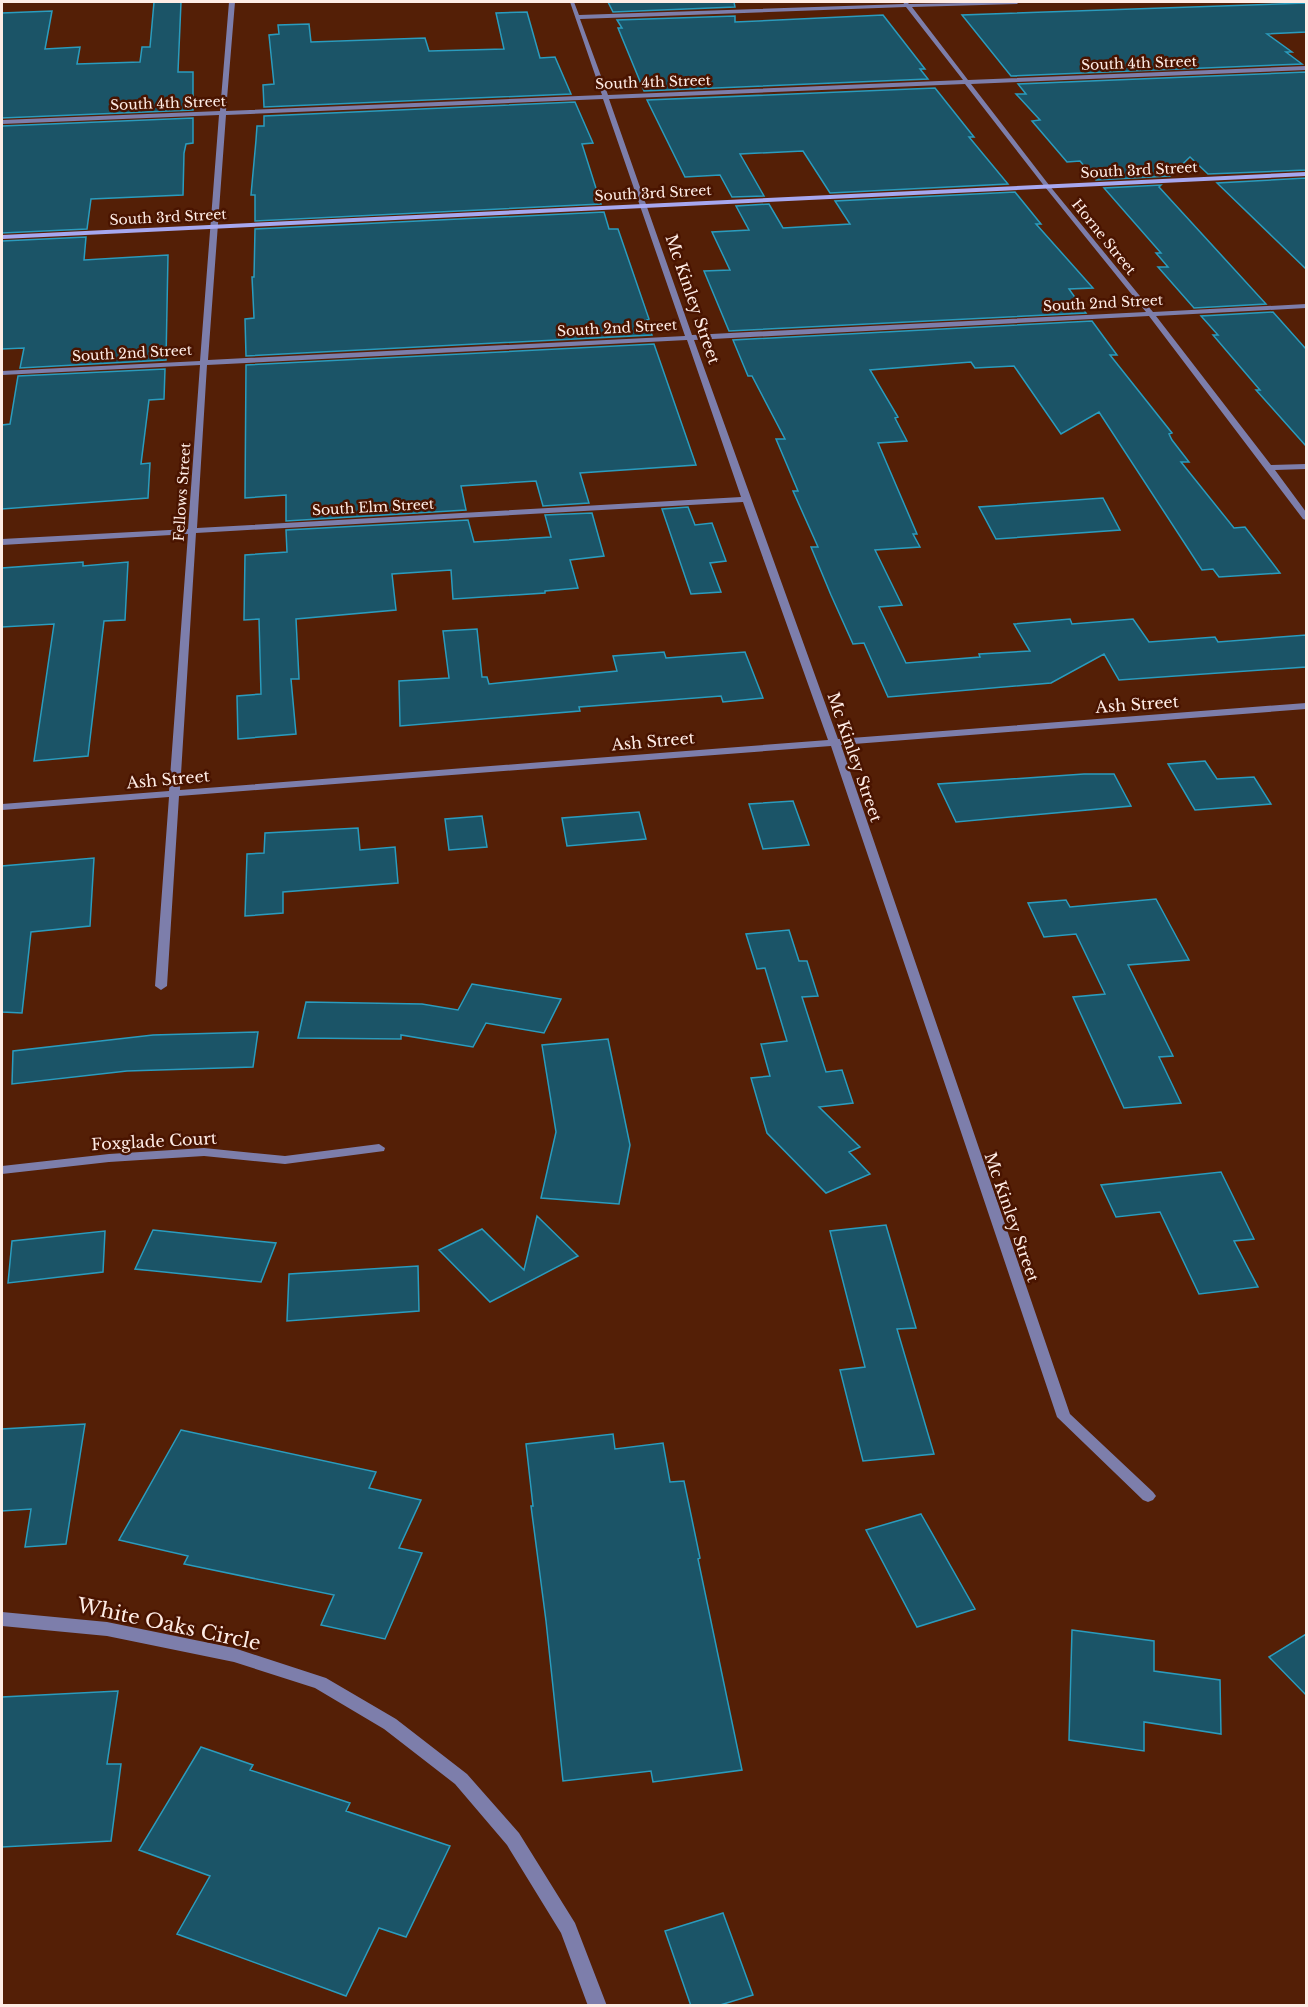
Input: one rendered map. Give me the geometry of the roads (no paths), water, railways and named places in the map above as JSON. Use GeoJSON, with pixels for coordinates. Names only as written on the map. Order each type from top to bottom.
{"type":"FeatureCollection","features":[{"type":"Feature","properties":{"kind":"street","name":"Fellows Street"},"geometry":{"type":"LineString","coordinates":[[161,986],[213,227],[232,2]]}},
{"type":"Feature","properties":{"kind":"street","name":"Mc Kinley Street"},"geometry":{"type":"LineString","coordinates":[[572,2],[834,741],[1064,1417],[1148,1496]]}},
{"type":"Feature","properties":{"kind":"street"},"geometry":{"type":"LineString","coordinates":[[578,17],[1017,2]]}},
{"type":"Feature","properties":{"kind":"street","name":"Horne Street"},"geometry":{"type":"LineString","coordinates":[[906,4],[1047,186],[1151,314],[1306,517]]}},
{"type":"Feature","properties":{"kind":"street","name":"South 4th Street"},"geometry":{"type":"LineString","coordinates":[[2,122],[1306,68]]}},
{"type":"Feature","properties":{"kind":"street","name":"South 3rd Street"},"geometry":{"type":"LineString","coordinates":[[2,237],[1306,174]]}},
{"type":"Feature","properties":{"kind":"street","name":"South 2nd Street"},"geometry":{"type":"LineString","coordinates":[[2,374],[1306,306]]}},
{"type":"Feature","properties":{"kind":"street"},"geometry":{"type":"LineString","coordinates":[[1269,468],[1306,466]]}},
{"type":"Feature","properties":{"kind":"street","name":"South Elm Street"},"geometry":{"type":"LineString","coordinates":[[2,542],[746,498]]}},
{"type":"Feature","properties":{"kind":"street","name":"Ash Street"},"geometry":{"type":"LineString","coordinates":[[2,807],[1306,706]]}},
{"type":"Feature","properties":{"kind":"street","name":"Foxglade Court"},"geometry":{"type":"LineString","coordinates":[[2,1170],[109,1158],[204,1152],[285,1160],[379,1148]]}},
{"type":"Feature","properties":{"kind":"street","name":"White Oaks Circle"},"geometry":{"type":"LineString","coordinates":[[2,1618],[107,1629],[234,1655],[320,1683],[390,1724],[461,1779],[513,1839],[569,1929],[598,2006]]}}]}
